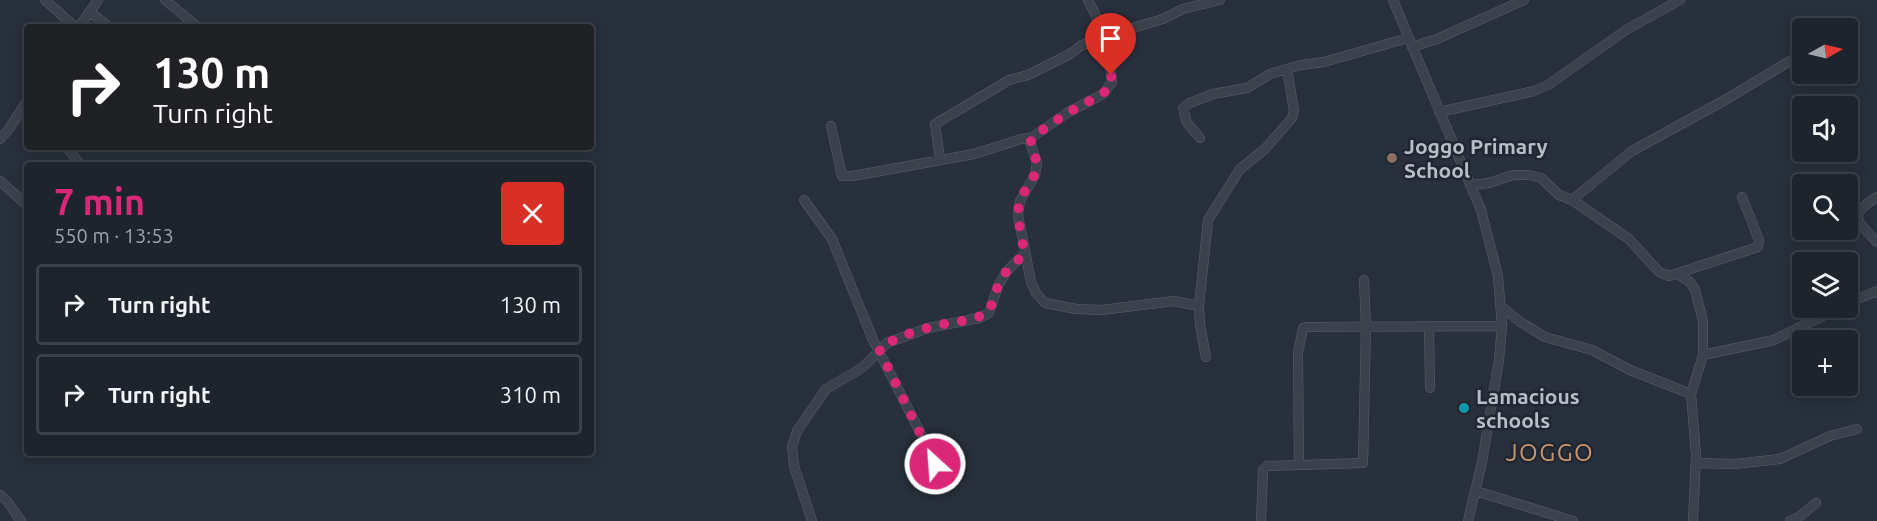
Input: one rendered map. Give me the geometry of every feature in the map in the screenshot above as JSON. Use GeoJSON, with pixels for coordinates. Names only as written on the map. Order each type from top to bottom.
{"type":"FeatureCollection","features":[{"type":"Feature","properties":{"kind":"street"},"geometry":{"type":"LineString","coordinates":[[45,0],[73,24]]}},
{"type":"Feature","properties":{"kind":"street"},"geometry":{"type":"LineString","coordinates":[[80,24],[98,0]]}},
{"type":"Feature","properties":{"kind":"street"},"geometry":{"type":"LineString","coordinates":[[165,0],[194,24]]}},
{"type":"Feature","properties":{"kind":"street"},"geometry":{"type":"LineString","coordinates":[[831,126],[842,176],[974,154],[1031,138],[1067,113],[1103,94],[1110,87],[1112,82],[1106,36],[1088,0]]}},
{"type":"Feature","properties":{"kind":"street"},"geometry":{"type":"LineString","coordinates":[[940,159],[934,124],[1009,80],[1028,75],[1070,54],[1082,45],[1163,19],[1183,9],[1220,0]]}},
{"type":"Feature","properties":{"kind":"street"},"geometry":{"type":"LineString","coordinates":[[1393,0],[1481,210],[1493,252],[1502,307],[1502,326],[1492,409],[1468,521]]}},
{"type":"Feature","properties":{"kind":"street"},"geometry":{"type":"LineString","coordinates":[[1200,138],[1187,123],[1183,108],[1190,103],[1213,94],[1247,88],[1270,74],[1301,65],[1437,39],[1524,0]]}},
{"type":"Feature","properties":{"kind":"street"},"geometry":{"type":"LineString","coordinates":[[1439,112],[1534,91],[1548,85],[1626,30],[1680,0]]}},
{"type":"Feature","properties":{"kind":"street"},"geometry":{"type":"LineString","coordinates":[[90,12],[105,24]]}},
{"type":"Feature","properties":{"kind":"street"},"geometry":{"type":"LineString","coordinates":[[1572,200],[1632,151],[1792,60]]}},
{"type":"Feature","properties":{"kind":"street"},"geometry":{"type":"LineString","coordinates":[[1206,357],[1199,306],[1208,220],[1240,169],[1266,149],[1292,118],[1294,110],[1287,69]]}},
{"type":"Feature","properties":{"kind":"street"},"geometry":{"type":"LineString","coordinates":[[0,139],[24,106]]}},
{"type":"Feature","properties":{"kind":"street"},"geometry":{"type":"LineString","coordinates":[[1031,138],[1030,142],[1037,164],[1035,175],[1020,201],[1018,215],[1031,282],[1036,293],[1045,303],[1076,309],[1102,310],[1164,301],[1199,306]]}},
{"type":"Feature","properties":{"kind":"street"},"geometry":{"type":"LineString","coordinates":[[1470,185],[1490,183],[1513,175],[1528,174],[1541,178],[1559,195],[1572,200],[1629,238],[1659,272],[1669,276],[1758,247],[1759,240],[1742,197]]}},
{"type":"Feature","properties":{"kind":"street"},"geometry":{"type":"LineString","coordinates":[[0,181],[24,202]]}},
{"type":"Feature","properties":{"kind":"street"},"geometry":{"type":"LineString","coordinates":[[1877,197],[1862,207],[1857,217],[1877,242]]}},
{"type":"Feature","properties":{"kind":"street"},"geometry":{"type":"LineString","coordinates":[[804,200],[832,239],[873,340],[944,479]]}},
{"type":"Feature","properties":{"kind":"street"},"geometry":{"type":"LineString","coordinates":[[812,521],[794,466],[792,447],[797,431],[826,389],[862,368],[887,343],[928,328],[979,318],[989,312],[998,286],[1006,272],[1024,254]]}},
{"type":"Feature","properties":{"kind":"street"},"geometry":{"type":"LineString","coordinates":[[1677,274],[1690,282],[1695,290],[1703,321],[1703,355],[1691,394],[1696,463],[1692,494],[1693,521]]}},
{"type":"Feature","properties":{"kind":"street"},"geometry":{"type":"LineString","coordinates":[[1261,521],[1264,467],[1299,464],[1363,464],[1366,326],[1364,280]]}},
{"type":"Feature","properties":{"kind":"street"},"geometry":{"type":"LineString","coordinates":[[1858,299],[1877,291]]}},
{"type":"Feature","properties":{"kind":"street"},"geometry":{"type":"LineString","coordinates":[[1502,307],[1545,337],[1592,350],[1630,370],[1691,394]]}},
{"type":"Feature","properties":{"kind":"street"},"geometry":{"type":"LineString","coordinates":[[1703,355],[1778,339],[1819,318]]}},
{"type":"Feature","properties":{"kind":"street"},"geometry":{"type":"LineString","coordinates":[[1299,464],[1298,353],[1303,328],[1502,326]]}},
{"type":"Feature","properties":{"kind":"street"},"geometry":{"type":"LineString","coordinates":[[1429,327],[1430,388]]}},
{"type":"Feature","properties":{"kind":"street"},"geometry":{"type":"LineString","coordinates":[[1696,463],[1735,464],[1780,459],[1822,439],[1857,429]]}},
{"type":"Feature","properties":{"kind":"street"},"geometry":{"type":"LineString","coordinates":[[1476,491],[1573,521]]}},
{"type":"Feature","properties":{"kind":"street"},"geometry":{"type":"LineString","coordinates":[[0,495],[21,521]]}},
{"type":"Feature","properties":{"kind":"street"},"geometry":{"type":"LineString","coordinates":[[1790,521],[1799,517],[1816,502]]}},
{"type":"Feature","properties":{"kind":"place","name":"Joggo Primary School"},"geometry":{"type":"Point","coordinates":[1392,158]}},
{"type":"Feature","properties":{"kind":"place","name":"Lamacious schools"},"geometry":{"type":"Point","coordinates":[1464,408]}},
{"type":"Feature","properties":{"kind":"district","name":"JOGGO"},"geometry":{"type":"Point","coordinates":[1550,452]}},
{"type":"Feature","properties":{"kind":"route"},"geometry":{"type":"LineString","coordinates":[[935,464],[879,349],[887,343],[928,328],[979,318],[989,312],[998,286],[1006,272],[1024,254],[1018,215],[1020,201],[1035,175],[1037,164],[1030,142],[1031,138],[1067,113],[1103,94],[1110,87],[1111,75]]}}]}
